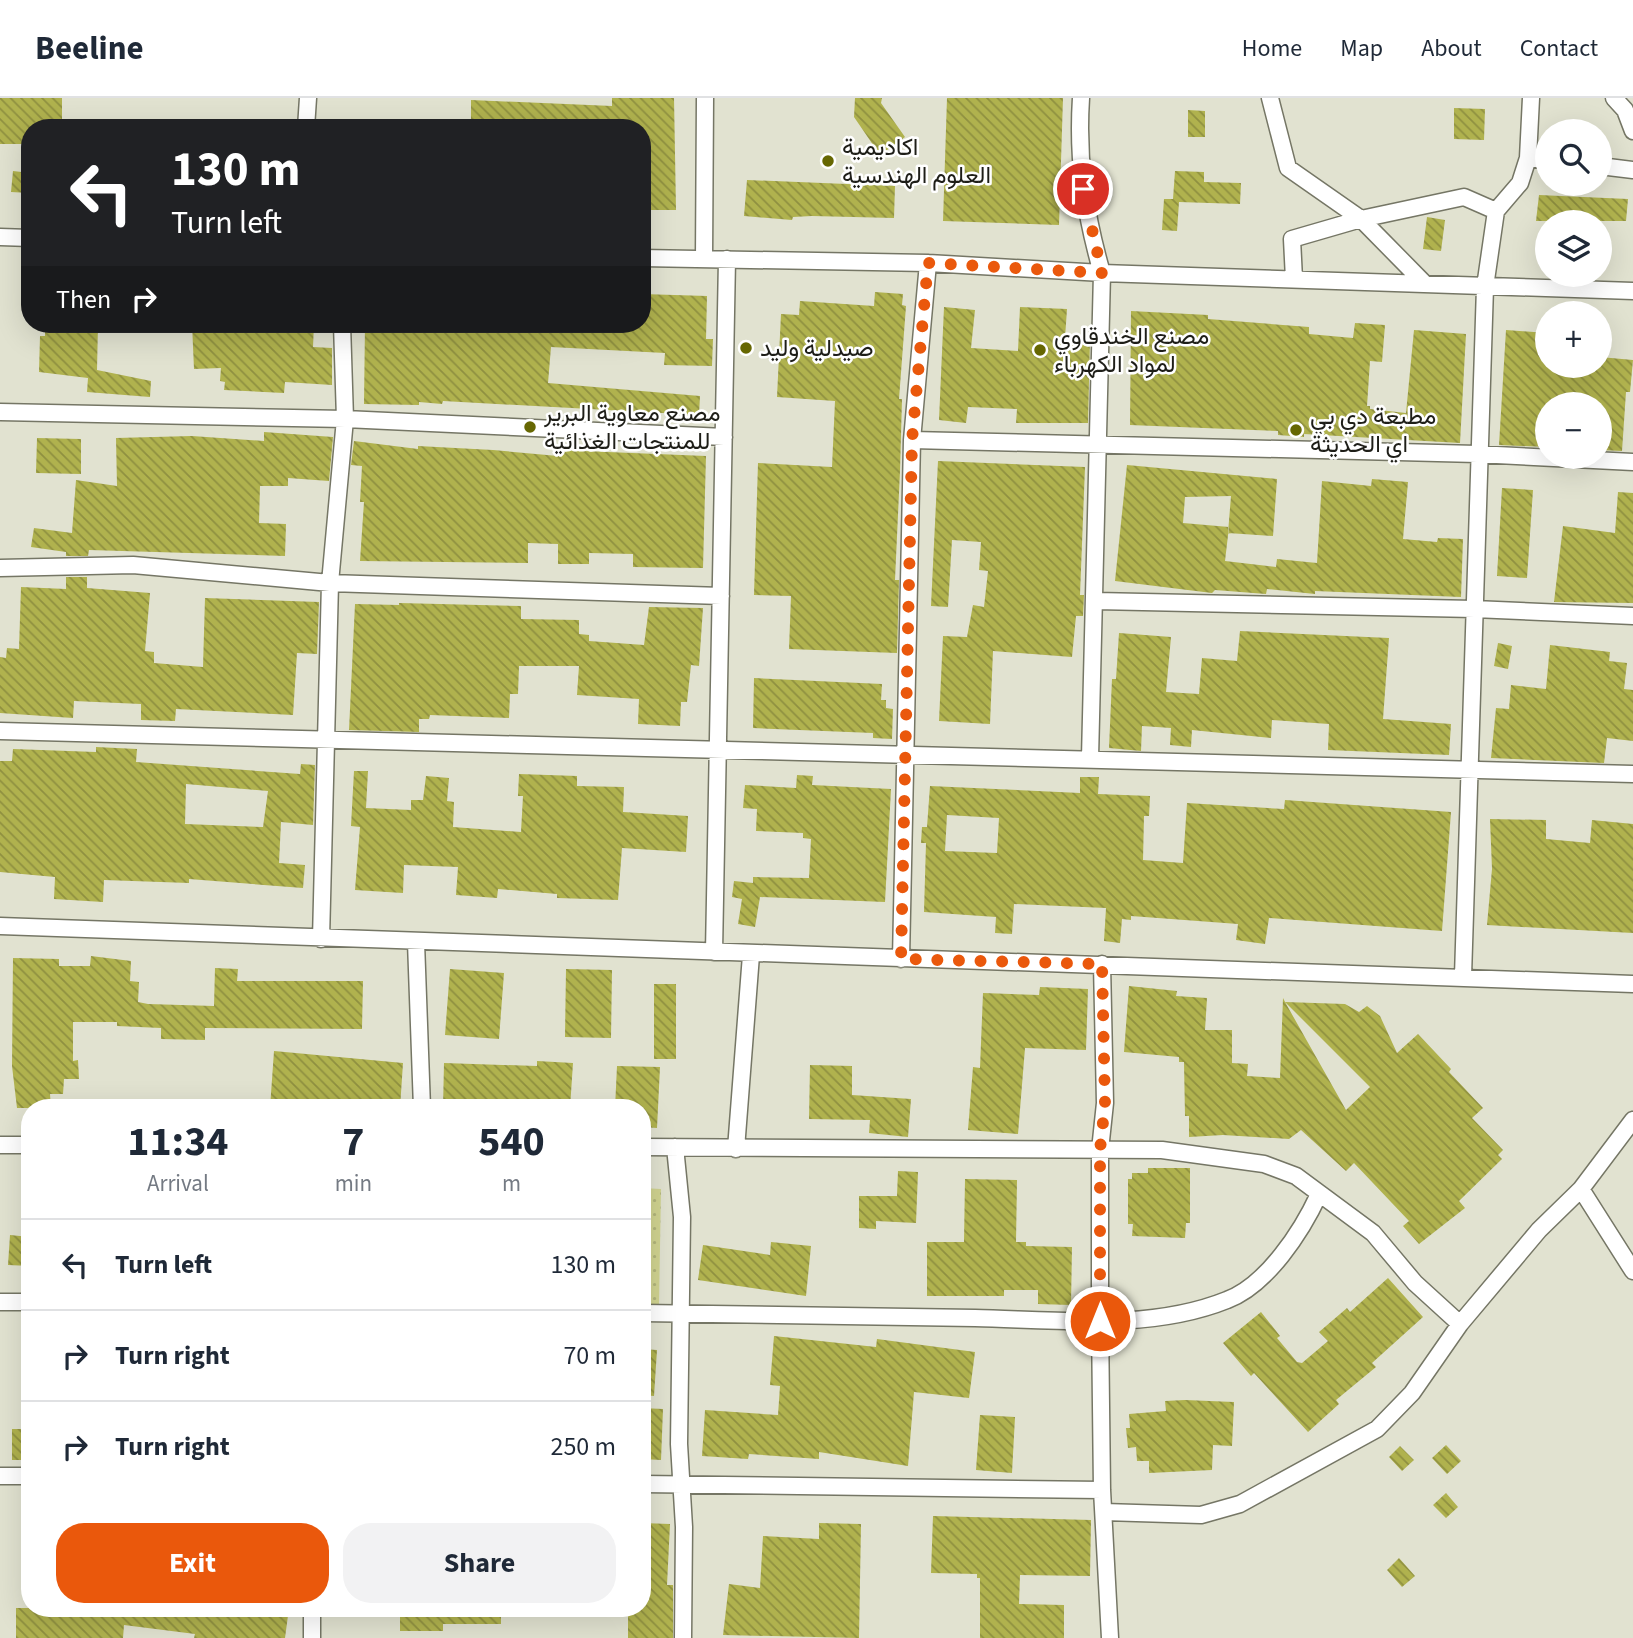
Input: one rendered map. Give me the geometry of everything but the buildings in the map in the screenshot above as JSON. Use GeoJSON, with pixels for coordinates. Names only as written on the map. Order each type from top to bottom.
{"type":"FeatureCollection","features":[{"type":"Feature","properties":{"kind":"street"},"geometry":{"type":"LineString","coordinates":[[307,119],[308,98]]}},
{"type":"Feature","properties":{"kind":"street"},"geometry":{"type":"LineString","coordinates":[[704,259],[705,98]]}},
{"type":"Feature","properties":{"kind":"street"},"geometry":{"type":"LineString","coordinates":[[1081,98],[1080,170],[1085,207],[1102,273],[1096,601],[1090,758]]}},
{"type":"Feature","properties":{"kind":"street"},"geometry":{"type":"LineString","coordinates":[[1270,98],[1288,168],[1361,219],[1425,284]]}},
{"type":"Feature","properties":{"kind":"street"},"geometry":{"type":"LineString","coordinates":[[1462,976],[1485,287],[1496,211],[1520,183],[1528,158],[1531,98]]}},
{"type":"Feature","properties":{"kind":"street"},"geometry":{"type":"LineString","coordinates":[[1624,105],[1633,131]]}},
{"type":"Feature","properties":{"kind":"street"},"geometry":{"type":"LineString","coordinates":[[1528,158],[1535,159]]}},
{"type":"Feature","properties":{"kind":"street"},"geometry":{"type":"LineString","coordinates":[[1612,167],[1633,170]]}},
{"type":"Feature","properties":{"kind":"street"},"geometry":{"type":"LineString","coordinates":[[1294,279],[1292,239],[1361,219],[1464,197],[1496,211]]}},
{"type":"Feature","properties":{"kind":"street"},"geometry":{"type":"LineString","coordinates":[[0,237],[21,238]]}},
{"type":"Feature","properties":{"kind":"street"},"geometry":{"type":"LineString","coordinates":[[651,258],[928,263],[1102,273],[1633,292]]}},
{"type":"Feature","properties":{"kind":"street"},"geometry":{"type":"LineString","coordinates":[[714,952],[727,259]]}},
{"type":"Feature","properties":{"kind":"street"},"geometry":{"type":"LineString","coordinates":[[901,959],[912,440],[928,263]]}},
{"type":"Feature","properties":{"kind":"street"},"geometry":{"type":"LineString","coordinates":[[321,939],[330,583],[345,419],[342,333]]}},
{"type":"Feature","properties":{"kind":"street"},"geometry":{"type":"LineString","coordinates":[[0,412],[345,419],[724,437]]}},
{"type":"Feature","properties":{"kind":"street"},"geometry":{"type":"LineString","coordinates":[[912,440],[1478,454],[1633,462]]}},
{"type":"Feature","properties":{"kind":"street"},"geometry":{"type":"LineString","coordinates":[[0,568],[132,565],[330,583],[721,596]]}},
{"type":"Feature","properties":{"kind":"street"},"geometry":{"type":"LineString","coordinates":[[1096,601],[1474,609],[1633,616]]}},
{"type":"Feature","properties":{"kind":"street"},"geometry":{"type":"LineString","coordinates":[[0,731],[326,742],[1090,758],[1633,774]]}},
{"type":"Feature","properties":{"kind":"street"},"geometry":{"type":"LineString","coordinates":[[0,926],[751,955],[1102,964],[1633,984]]}},
{"type":"Feature","properties":{"kind":"street"},"geometry":{"type":"LineString","coordinates":[[416,942],[422,1099]]}},
{"type":"Feature","properties":{"kind":"street"},"geometry":{"type":"LineString","coordinates":[[736,1149],[751,955]]}},
{"type":"Feature","properties":{"kind":"street"},"geometry":{"type":"LineString","coordinates":[[1102,964],[1105,1103],[1100,1150],[1102,1490],[1110,1638]]}},
{"type":"Feature","properties":{"kind":"street"},"geometry":{"type":"LineString","coordinates":[[1104,1512],[1201,1515],[1240,1504],[1377,1429],[1412,1393],[1460,1324],[1539,1230],[1581,1189],[1633,1120]]}},
{"type":"Feature","properties":{"kind":"street"},"geometry":{"type":"LineString","coordinates":[[0,1144],[21,1145]]}},
{"type":"Feature","properties":{"kind":"street"},"geometry":{"type":"LineString","coordinates":[[651,1147],[1162,1150],[1264,1164],[1296,1176],[1373,1233],[1415,1283],[1460,1324]]}},
{"type":"Feature","properties":{"kind":"street"},"geometry":{"type":"LineString","coordinates":[[675,1147],[682,1217],[679,1314],[680,1485],[684,1527],[683,1638]]}},
{"type":"Feature","properties":{"kind":"street"},"geometry":{"type":"LineString","coordinates":[[1581,1189],[1633,1271]]}},
{"type":"Feature","properties":{"kind":"street"},"geometry":{"type":"LineString","coordinates":[[651,1313],[1100,1321],[1184,1313],[1230,1300],[1275,1262],[1304,1226],[1319,1194]]}},
{"type":"Feature","properties":{"kind":"street"},"geometry":{"type":"LineString","coordinates":[[0,1302],[21,1302]]}},
{"type":"Feature","properties":{"kind":"street"},"geometry":{"type":"LineString","coordinates":[[0,1476],[21,1476]]}},
{"type":"Feature","properties":{"kind":"street"},"geometry":{"type":"LineString","coordinates":[[651,1484],[1102,1490]]}},
{"type":"Feature","properties":{"kind":"street"},"geometry":{"type":"LineString","coordinates":[[312,1617],[313,1638]]}},
{"type":"Feature","properties":{"kind":"green space"},"geometry":{"type":"Polygon","coordinates":[[[651,1188],[661,1189],[659,1307],[651,1307],[651,1188]]]}},
{"type":"Feature","properties":{"kind":"place","name":"اكاديمية العلوم الهندسية"},"geometry":{"type":"Point","coordinates":[828,161]}},
{"type":"Feature","properties":{"kind":"place","name":"صيدلية وليد"},"geometry":{"type":"Point","coordinates":[746,348]}},
{"type":"Feature","properties":{"kind":"place","name":"مصنع الخندقاوي لمواد الكهرباء"},"geometry":{"type":"Point","coordinates":[1040,350]}},
{"type":"Feature","properties":{"kind":"place","name":"مصنع معاوية البرير للمنتجات الغذائية"},"geometry":{"type":"Point","coordinates":[530,427]}},
{"type":"Feature","properties":{"kind":"place","name":"مطبعة دي بي اي الحديثة"},"geometry":{"type":"Point","coordinates":[1296,430]}},
{"type":"Feature","properties":{"kind":"route"},"geometry":{"type":"LineString","coordinates":[[1083,189],[1102,273],[928,263],[912,440],[901,959],[1102,964],[1105,1103],[1100,1150],[1100,1321]]}}]}
